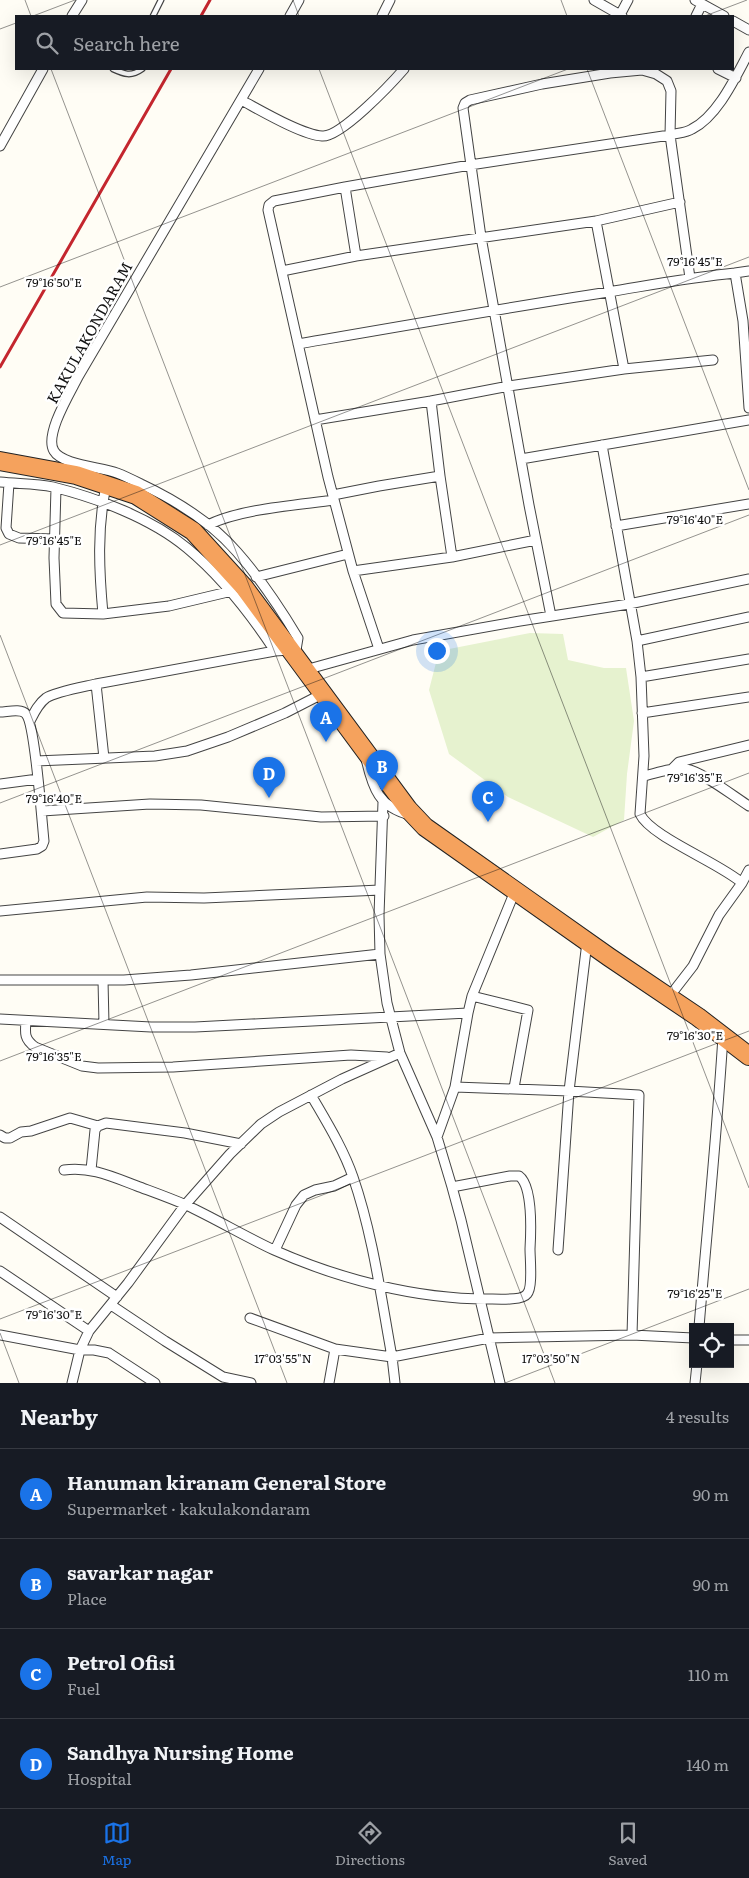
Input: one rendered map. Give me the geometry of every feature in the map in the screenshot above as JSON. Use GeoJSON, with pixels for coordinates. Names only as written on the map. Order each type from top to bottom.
{"type":"FeatureCollection","features":[{"type":"Feature","properties":{"kind":"highway"},"geometry":{"type":"LineString","coordinates":[[0,461],[76,475],[104,494],[136,495],[193,531],[244,587],[289,653],[414,816],[426,827],[515,891],[669,997],[749,1056]]}},
{"type":"Feature","properties":{"kind":"street"},"geometry":{"type":"LineString","coordinates":[[73,15],[82,0]]}},
{"type":"Feature","properties":{"kind":"street"},"geometry":{"type":"LineString","coordinates":[[291,15],[299,0]]}},
{"type":"Feature","properties":{"kind":"street"},"geometry":{"type":"LineString","coordinates":[[382,15],[390,0]]}},
{"type":"Feature","properties":{"kind":"street"},"geometry":{"type":"LineString","coordinates":[[594,0],[619,15]]}},
{"type":"Feature","properties":{"kind":"street"},"geometry":{"type":"LineString","coordinates":[[621,15],[628,0]]}},
{"type":"Feature","properties":{"kind":"street"},"geometry":{"type":"LineString","coordinates":[[696,15],[698,2],[722,15]]}},
{"type":"Feature","properties":{"kind":"street"},"geometry":{"type":"LineString","coordinates":[[734,22],[749,30]]}},
{"type":"Feature","properties":{"kind":"street"},"geometry":{"type":"LineString","coordinates":[[379,649],[353,572],[333,498],[268,210],[269,205],[274,201],[470,164],[670,135],[691,130],[714,110],[736,78],[749,52]]}},
{"type":"Feature","properties":{"kind":"street"},"geometry":{"type":"LineString","coordinates":[[0,146],[42,70]]}},
{"type":"Feature","properties":{"kind":"street","name":"KAKULAKONDARAM"},"geometry":{"type":"LineString","coordinates":[[258,70],[78,377],[53,429],[51,439],[55,453],[70,461],[116,472],[156,491],[208,525],[236,551],[286,618],[298,638],[289,653]]}},
{"type":"Feature","properties":{"kind":"street"},"geometry":{"type":"LineString","coordinates":[[241,100],[305,132],[331,136],[361,112],[403,70]]}},
{"type":"Feature","properties":{"kind":"street"},"geometry":{"type":"LineString","coordinates":[[551,616],[481,237],[463,115],[465,103],[470,100],[542,84],[610,73],[642,70],[656,74],[667,81],[670,91],[670,135],[690,278]]}},
{"type":"Feature","properties":{"kind":"street"},"geometry":{"type":"LineString","coordinates":[[720,70],[736,78]]}},
{"type":"Feature","properties":{"kind":"street"},"geometry":{"type":"LineString","coordinates":[[345,187],[356,256]]}},
{"type":"Feature","properties":{"kind":"street"},"geometry":{"type":"LineString","coordinates":[[282,272],[356,256],[596,220],[680,202]]}},
{"type":"Feature","properties":{"kind":"street"},"geometry":{"type":"LineString","coordinates":[[596,220],[624,369]]}},
{"type":"Feature","properties":{"kind":"street"},"geometry":{"type":"LineString","coordinates":[[298,344],[556,299],[690,278],[749,271]]}},
{"type":"Feature","properties":{"kind":"street"},"geometry":{"type":"LineString","coordinates":[[735,273],[746,321],[749,408]]}},
{"type":"Feature","properties":{"kind":"street"},"geometry":{"type":"LineString","coordinates":[[315,420],[509,386],[624,369],[713,360]]}},
{"type":"Feature","properties":{"kind":"street"},"geometry":{"type":"LineString","coordinates":[[431,401],[452,557]]}},
{"type":"Feature","properties":{"kind":"street"},"geometry":{"type":"LineString","coordinates":[[521,459],[749,420]]}},
{"type":"Feature","properties":{"kind":"street"},"geometry":{"type":"LineString","coordinates":[[602,445],[637,641],[641,677],[644,776],[640,814],[642,819],[680,846],[734,876],[742,883]]}},
{"type":"Feature","properties":{"kind":"street"},"geometry":{"type":"LineString","coordinates":[[208,525],[221,518],[333,498],[379,486],[440,476]]}},
{"type":"Feature","properties":{"kind":"street"},"geometry":{"type":"LineString","coordinates":[[54,539],[19,538],[9,534],[6,528],[4,482],[104,494],[186,547],[232,591],[289,653]]}},
{"type":"Feature","properties":{"kind":"street"},"geometry":{"type":"LineString","coordinates":[[56,488],[55,577],[58,608],[63,613],[102,614],[169,606],[232,591]]}},
{"type":"Feature","properties":{"kind":"street"},"geometry":{"type":"LineString","coordinates":[[102,614],[98,566],[104,494]]}},
{"type":"Feature","properties":{"kind":"street"},"geometry":{"type":"LineString","coordinates":[[616,526],[749,504]]}},
{"type":"Feature","properties":{"kind":"street"},"geometry":{"type":"LineString","coordinates":[[353,572],[452,557],[536,540]]}},
{"type":"Feature","properties":{"kind":"street"},"geometry":{"type":"LineString","coordinates":[[256,578],[348,554]]}},
{"type":"Feature","properties":{"kind":"street"},"geometry":{"type":"LineString","coordinates":[[30,722],[44,699],[51,695],[96,684],[289,653],[379,649],[413,640],[629,604],[749,579]]}},
{"type":"Feature","properties":{"kind":"street"},"geometry":{"type":"LineString","coordinates":[[637,641],[749,617]]}},
{"type":"Feature","properties":{"kind":"street"},"geometry":{"type":"LineString","coordinates":[[641,677],[749,659]]}},
{"type":"Feature","properties":{"kind":"street"},"geometry":{"type":"LineString","coordinates":[[96,684],[104,758]]}},
{"type":"Feature","properties":{"kind":"street"},"geometry":{"type":"LineString","coordinates":[[36,761],[155,756],[201,748],[285,713],[322,694]]}},
{"type":"Feature","properties":{"kind":"street"},"geometry":{"type":"LineString","coordinates":[[642,713],[749,697]]}},
{"type":"Feature","properties":{"kind":"street"},"geometry":{"type":"LineString","coordinates":[[0,712],[22,712],[26,714],[30,722],[42,811],[44,841],[42,846],[37,849],[0,854]]}},
{"type":"Feature","properties":{"kind":"street"},"geometry":{"type":"LineString","coordinates":[[671,770],[679,762],[749,745]]}},
{"type":"Feature","properties":{"kind":"street"},"geometry":{"type":"LineString","coordinates":[[364,749],[372,781],[383,802],[391,809],[414,816]]}},
{"type":"Feature","properties":{"kind":"street"},"geometry":{"type":"LineString","coordinates":[[644,776],[671,770],[685,769],[698,772],[749,806]]}},
{"type":"Feature","properties":{"kind":"street"},"geometry":{"type":"LineString","coordinates":[[0,784],[38,778]]}},
{"type":"Feature","properties":{"kind":"street"},"geometry":{"type":"LineString","coordinates":[[383,802],[380,954],[390,1016],[400,1053],[437,1136],[452,1187],[500,1383]]}},
{"type":"Feature","properties":{"kind":"street"},"geometry":{"type":"LineString","coordinates":[[42,811],[150,804],[201,805],[321,817],[384,816]]}},
{"type":"Feature","properties":{"kind":"street"},"geometry":{"type":"LineString","coordinates":[[669,997],[693,966],[719,915],[749,870]]}},
{"type":"Feature","properties":{"kind":"street"},"geometry":{"type":"LineString","coordinates":[[0,911],[147,896],[204,898],[380,890]]}},
{"type":"Feature","properties":{"kind":"street"},"geometry":{"type":"LineString","coordinates":[[437,1136],[454,1087],[472,996],[515,891]]}},
{"type":"Feature","properties":{"kind":"street"},"geometry":{"type":"LineString","coordinates":[[558,1250],[569,1091],[587,941]]}},
{"type":"Feature","properties":{"kind":"street"},"geometry":{"type":"LineString","coordinates":[[0,980],[104,980],[191,974],[380,954]]}},
{"type":"Feature","properties":{"kind":"street"},"geometry":{"type":"LineString","coordinates":[[104,980],[104,1024]]}},
{"type":"Feature","properties":{"kind":"street"},"geometry":{"type":"LineString","coordinates":[[472,996],[528,1010],[514,1088]]}},
{"type":"Feature","properties":{"kind":"street"},"geometry":{"type":"LineString","coordinates":[[0,1019],[196,1027],[468,1013]]}},
{"type":"Feature","properties":{"kind":"street"},"geometry":{"type":"LineString","coordinates":[[26,1021],[24,1034],[28,1042],[35,1047],[82,1066],[98,1068],[173,1067],[350,1055],[390,1058]]}},
{"type":"Feature","properties":{"kind":"street"},"geometry":{"type":"LineString","coordinates":[[700,1323],[723,1036]]}},
{"type":"Feature","properties":{"kind":"street"},"geometry":{"type":"LineString","coordinates":[[72,1383],[80,1350],[89,1331],[114,1301],[185,1204],[230,1154],[261,1124],[278,1112],[400,1053]]}},
{"type":"Feature","properties":{"kind":"street"},"geometry":{"type":"LineString","coordinates":[[454,1087],[639,1094],[632,1334]]}},
{"type":"Feature","properties":{"kind":"street"},"geometry":{"type":"LineString","coordinates":[[311,1095],[353,1177],[369,1237],[392,1357],[395,1383]]}},
{"type":"Feature","properties":{"kind":"street"},"geometry":{"type":"LineString","coordinates":[[0,1135],[10,1138],[21,1132],[31,1131],[70,1118],[98,1126],[106,1123],[138,1126],[241,1144]]}},
{"type":"Feature","properties":{"kind":"street"},"geometry":{"type":"LineString","coordinates":[[91,1170],[94,1141],[98,1126]]}},
{"type":"Feature","properties":{"kind":"street"},"geometry":{"type":"LineString","coordinates":[[64,1170],[76,1168],[91,1170],[185,1204],[275,1250],[323,1269],[378,1285],[423,1293],[480,1299],[518,1298],[528,1293],[530,1289],[530,1247],[528,1192],[522,1178],[516,1176],[452,1187]]}},
{"type":"Feature","properties":{"kind":"street"},"geometry":{"type":"LineString","coordinates":[[275,1250],[296,1204],[304,1194],[334,1186],[353,1177]]}},
{"type":"Feature","properties":{"kind":"street"},"geometry":{"type":"LineString","coordinates":[[0,1217],[165,1341],[223,1377],[251,1383]]}},
{"type":"Feature","properties":{"kind":"street"},"geometry":{"type":"LineString","coordinates":[[0,1271],[89,1331]]}},
{"type":"Feature","properties":{"kind":"street"},"geometry":{"type":"LineString","coordinates":[[250,1318],[335,1349],[392,1357],[489,1338],[632,1334],[689,1338]]}},
{"type":"Feature","properties":{"kind":"street"},"geometry":{"type":"LineString","coordinates":[[0,1335],[80,1350],[109,1353],[155,1383]]}},
{"type":"Feature","properties":{"kind":"street"},"geometry":{"type":"LineString","coordinates":[[734,1340],[749,1340]]}},
{"type":"Feature","properties":{"kind":"street"},"geometry":{"type":"LineString","coordinates":[[329,1383],[335,1349]]}},
{"type":"Feature","properties":{"kind":"street"},"geometry":{"type":"LineString","coordinates":[[695,1383],[697,1368]]}},
{"type":"Feature","properties":{"kind":"lane"},"geometry":{"type":"LineString","coordinates":[[154,15],[161,0]]}},
{"type":"Feature","properties":{"kind":"lane"},"geometry":{"type":"LineString","coordinates":[[116,70],[130,75],[136,74],[141,70]]}},
{"type":"Feature","properties":{"kind":"green space"},"geometry":{"type":"Polygon","coordinates":[[[530,633],[563,634],[568,660],[604,668],[626,668],[634,721],[627,774],[624,820],[593,837],[508,797],[449,754],[429,690],[439,651],[530,633]]]}},
{"type":"Feature","properties":{"kind":"railway"},"geometry":{"type":"LineString","coordinates":[[202,15],[210,0]]}},
{"type":"Feature","properties":{"kind":"railway"},"geometry":{"type":"LineString","coordinates":[[0,367],[170,70]]}},
{"type":"Feature","properties":{"kind":"place","name":"Hanuman kiranam General Store"},"geometry":{"type":"Point","coordinates":[326,742]}},
{"type":"Feature","properties":{"kind":"place","name":"savarkar nagar"},"geometry":{"type":"Point","coordinates":[382,791]}},
{"type":"Feature","properties":{"kind":"place","name":"Sandhya Nursing Home"},"geometry":{"type":"Point","coordinates":[269,798]}},
{"type":"Feature","properties":{"kind":"place","name":"Petrol Ofisi"},"geometry":{"type":"Point","coordinates":[488,822]}}]}
